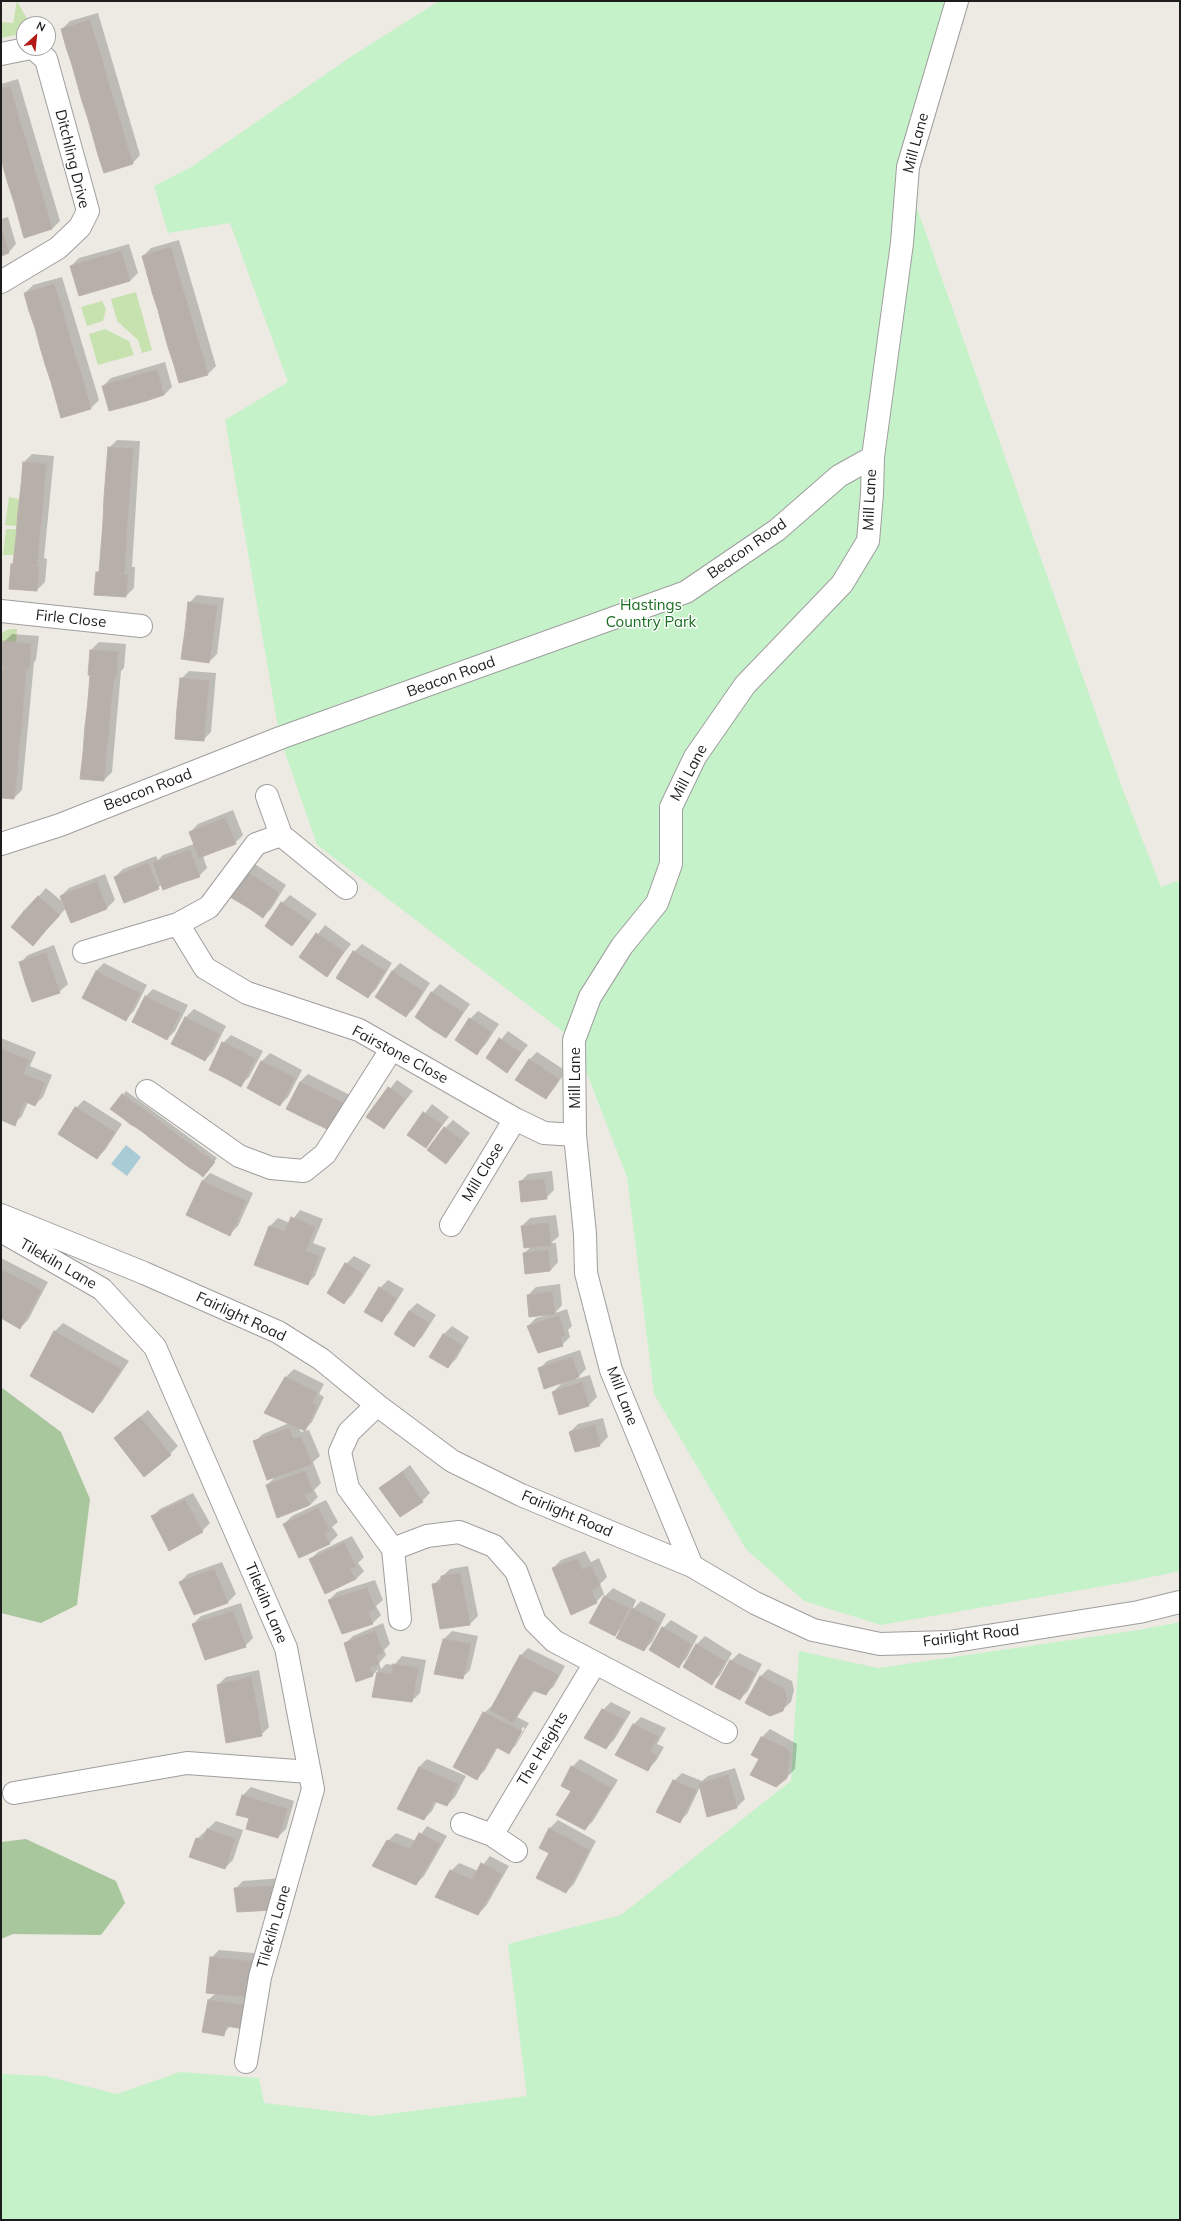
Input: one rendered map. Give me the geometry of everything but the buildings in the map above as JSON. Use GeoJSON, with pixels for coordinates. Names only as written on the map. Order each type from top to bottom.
{"type":"FeatureCollection","features":[{"type":"Feature","properties":{"kind":"street","name":"Mill Lane"},"geometry":{"type":"LineString","coordinates":[[692,1566],[611,1370],[586,1273],[585,1234],[575,1135],[574,1040],[590,997],[622,946],[657,903],[671,864],[671,807],[695,757],[745,685],[842,584],[868,541],[872,494],[873,457],[902,243],[908,167],[957,1]]}},
{"type":"Feature","properties":{"kind":"street","name":"Ditchling Drive"},"geometry":{"type":"LineString","coordinates":[[1,54],[16,51]]}},
{"type":"Feature","properties":{"kind":"street","name":"Ditchling Drive"},"geometry":{"type":"LineString","coordinates":[[1,282],[58,248],[80,227],[88,211],[46,60],[41,56]]}},
{"type":"Feature","properties":{"kind":"street","name":"Beacon Road"},"geometry":{"type":"LineString","coordinates":[[1,844],[60,825],[280,738],[686,592],[777,530],[839,476],[873,457]]}},
{"type":"Feature","properties":{"kind":"street","name":"Firle Close"},"geometry":{"type":"LineString","coordinates":[[1,612],[141,626]]}},
{"type":"Feature","properties":{"kind":"street"},"geometry":{"type":"LineString","coordinates":[[267,796],[282,835],[346,888]]}},
{"type":"Feature","properties":{"kind":"street"},"geometry":{"type":"LineString","coordinates":[[84,952],[178,924],[209,907],[256,844],[282,835]]}},
{"type":"Feature","properties":{"kind":"street","name":"Fairstone Close"},"geometry":{"type":"LineString","coordinates":[[178,924],[205,968],[247,994],[359,1030],[391,1050],[515,1119],[544,1133],[575,1135]]}},
{"type":"Feature","properties":{"kind":"street"},"geometry":{"type":"LineString","coordinates":[[146,1091],[239,1156],[271,1168],[304,1171],[325,1154],[391,1050]]}},
{"type":"Feature","properties":{"kind":"street","name":"Mill Close"},"geometry":{"type":"LineString","coordinates":[[451,1225],[515,1119]]}},
{"type":"Feature","properties":{"kind":"street","name":"Fairlight Road"},"geometry":{"type":"LineString","coordinates":[[1,1215],[144,1273],[278,1332],[321,1359],[377,1405],[452,1461],[521,1495],[692,1566],[755,1603],[813,1630],[880,1644],[948,1642],[1138,1612],[1180,1602]]}},
{"type":"Feature","properties":{"kind":"street","name":"Tilekiln Lane"},"geometry":{"type":"LineString","coordinates":[[1,1231],[102,1289],[155,1347],[286,1648],[313,1789],[260,1977],[246,2062]]}},
{"type":"Feature","properties":{"kind":"street"},"geometry":{"type":"LineString","coordinates":[[377,1405],[349,1432],[340,1452],[348,1488],[393,1549],[400,1619]]}},
{"type":"Feature","properties":{"kind":"street"},"geometry":{"type":"LineString","coordinates":[[393,1549],[427,1536],[459,1532],[494,1546],[516,1570],[535,1622],[554,1641],[726,1732]]}},
{"type":"Feature","properties":{"kind":"street","name":"The Heights"},"geometry":{"type":"LineString","coordinates":[[492,1835],[595,1664]]}},
{"type":"Feature","properties":{"kind":"street"},"geometry":{"type":"LineString","coordinates":[[14,1793],[187,1763],[310,1772]]}},
{"type":"Feature","properties":{"kind":"street"},"geometry":{"type":"LineString","coordinates":[[462,1824],[492,1835],[516,1851]]}},
{"type":"Feature","properties":{"kind":"green space"},"geometry":{"type":"Polygon","coordinates":[[[17,1],[25,16],[16,16],[16,35],[1,38],[1,22],[13,23],[17,1]]]}},
{"type":"Feature","properties":{"kind":"green space","name":"Hastings Country Park"},"geometry":{"type":"Polygon","coordinates":[[[439,1],[957,1],[908,167],[913,197],[1124,793],[1161,887],[1180,880],[1180,1571],[1132,1581],[881,1625],[804,1601],[746,1549],[654,1394],[627,1177],[574,1040],[317,845],[280,738],[225,420],[288,382],[230,223],[168,233],[154,186],[191,167],[352,56],[439,1]]]}},
{"type":"Feature","properties":{"kind":"green space"},"geometry":{"type":"Polygon","coordinates":[[[136,292],[152,350],[142,353],[138,340],[117,321],[111,299],[136,292]]]}},
{"type":"Feature","properties":{"kind":"green space"},"geometry":{"type":"Polygon","coordinates":[[[102,301],[106,309],[103,321],[87,326],[81,307],[102,301]]]}},
{"type":"Feature","properties":{"kind":"green space"},"geometry":{"type":"Polygon","coordinates":[[[105,329],[129,341],[134,355],[98,365],[89,334],[105,329]]]}},
{"type":"Feature","properties":{"kind":"green space"},"geometry":{"type":"Polygon","coordinates":[[[9,497],[19,499],[17,526],[5,525],[9,497]]]}},
{"type":"Feature","properties":{"kind":"green space"},"geometry":{"type":"Polygon","coordinates":[[[6,529],[17,529],[14,555],[3,555],[6,529]]]}},
{"type":"Feature","properties":{"kind":"green space"},"geometry":{"type":"Polygon","coordinates":[[[10,629],[17,629],[16,643],[3,642],[1,662],[1,633],[10,629]]]}},
{"type":"Feature","properties":{"kind":"green space"},"geometry":{"type":"Polygon","coordinates":[[[1,1387],[61,1432],[90,1499],[77,1605],[41,1623],[1,1613],[1,1387]]]}},
{"type":"Feature","properties":{"kind":"green space"},"geometry":{"type":"Polygon","coordinates":[[[1180,1622],[1180,2220],[1,2220],[1,2074],[45,2076],[117,2094],[180,2072],[259,2078],[264,2103],[374,2116],[527,2096],[508,1944],[621,1915],[791,1781],[799,1651],[878,1668],[1139,1630],[1180,1622]]]}},
{"type":"Feature","properties":{"kind":"green space"},"geometry":{"type":"Polygon","coordinates":[[[26,1839],[116,1881],[125,1903],[101,1935],[13,1934],[1,1939],[1,1842],[26,1839]]]}},
{"type":"Feature","properties":{"kind":"water"},"geometry":{"type":"Polygon","coordinates":[[[126,1145],[141,1157],[127,1176],[111,1164],[126,1145]]]}}]}
